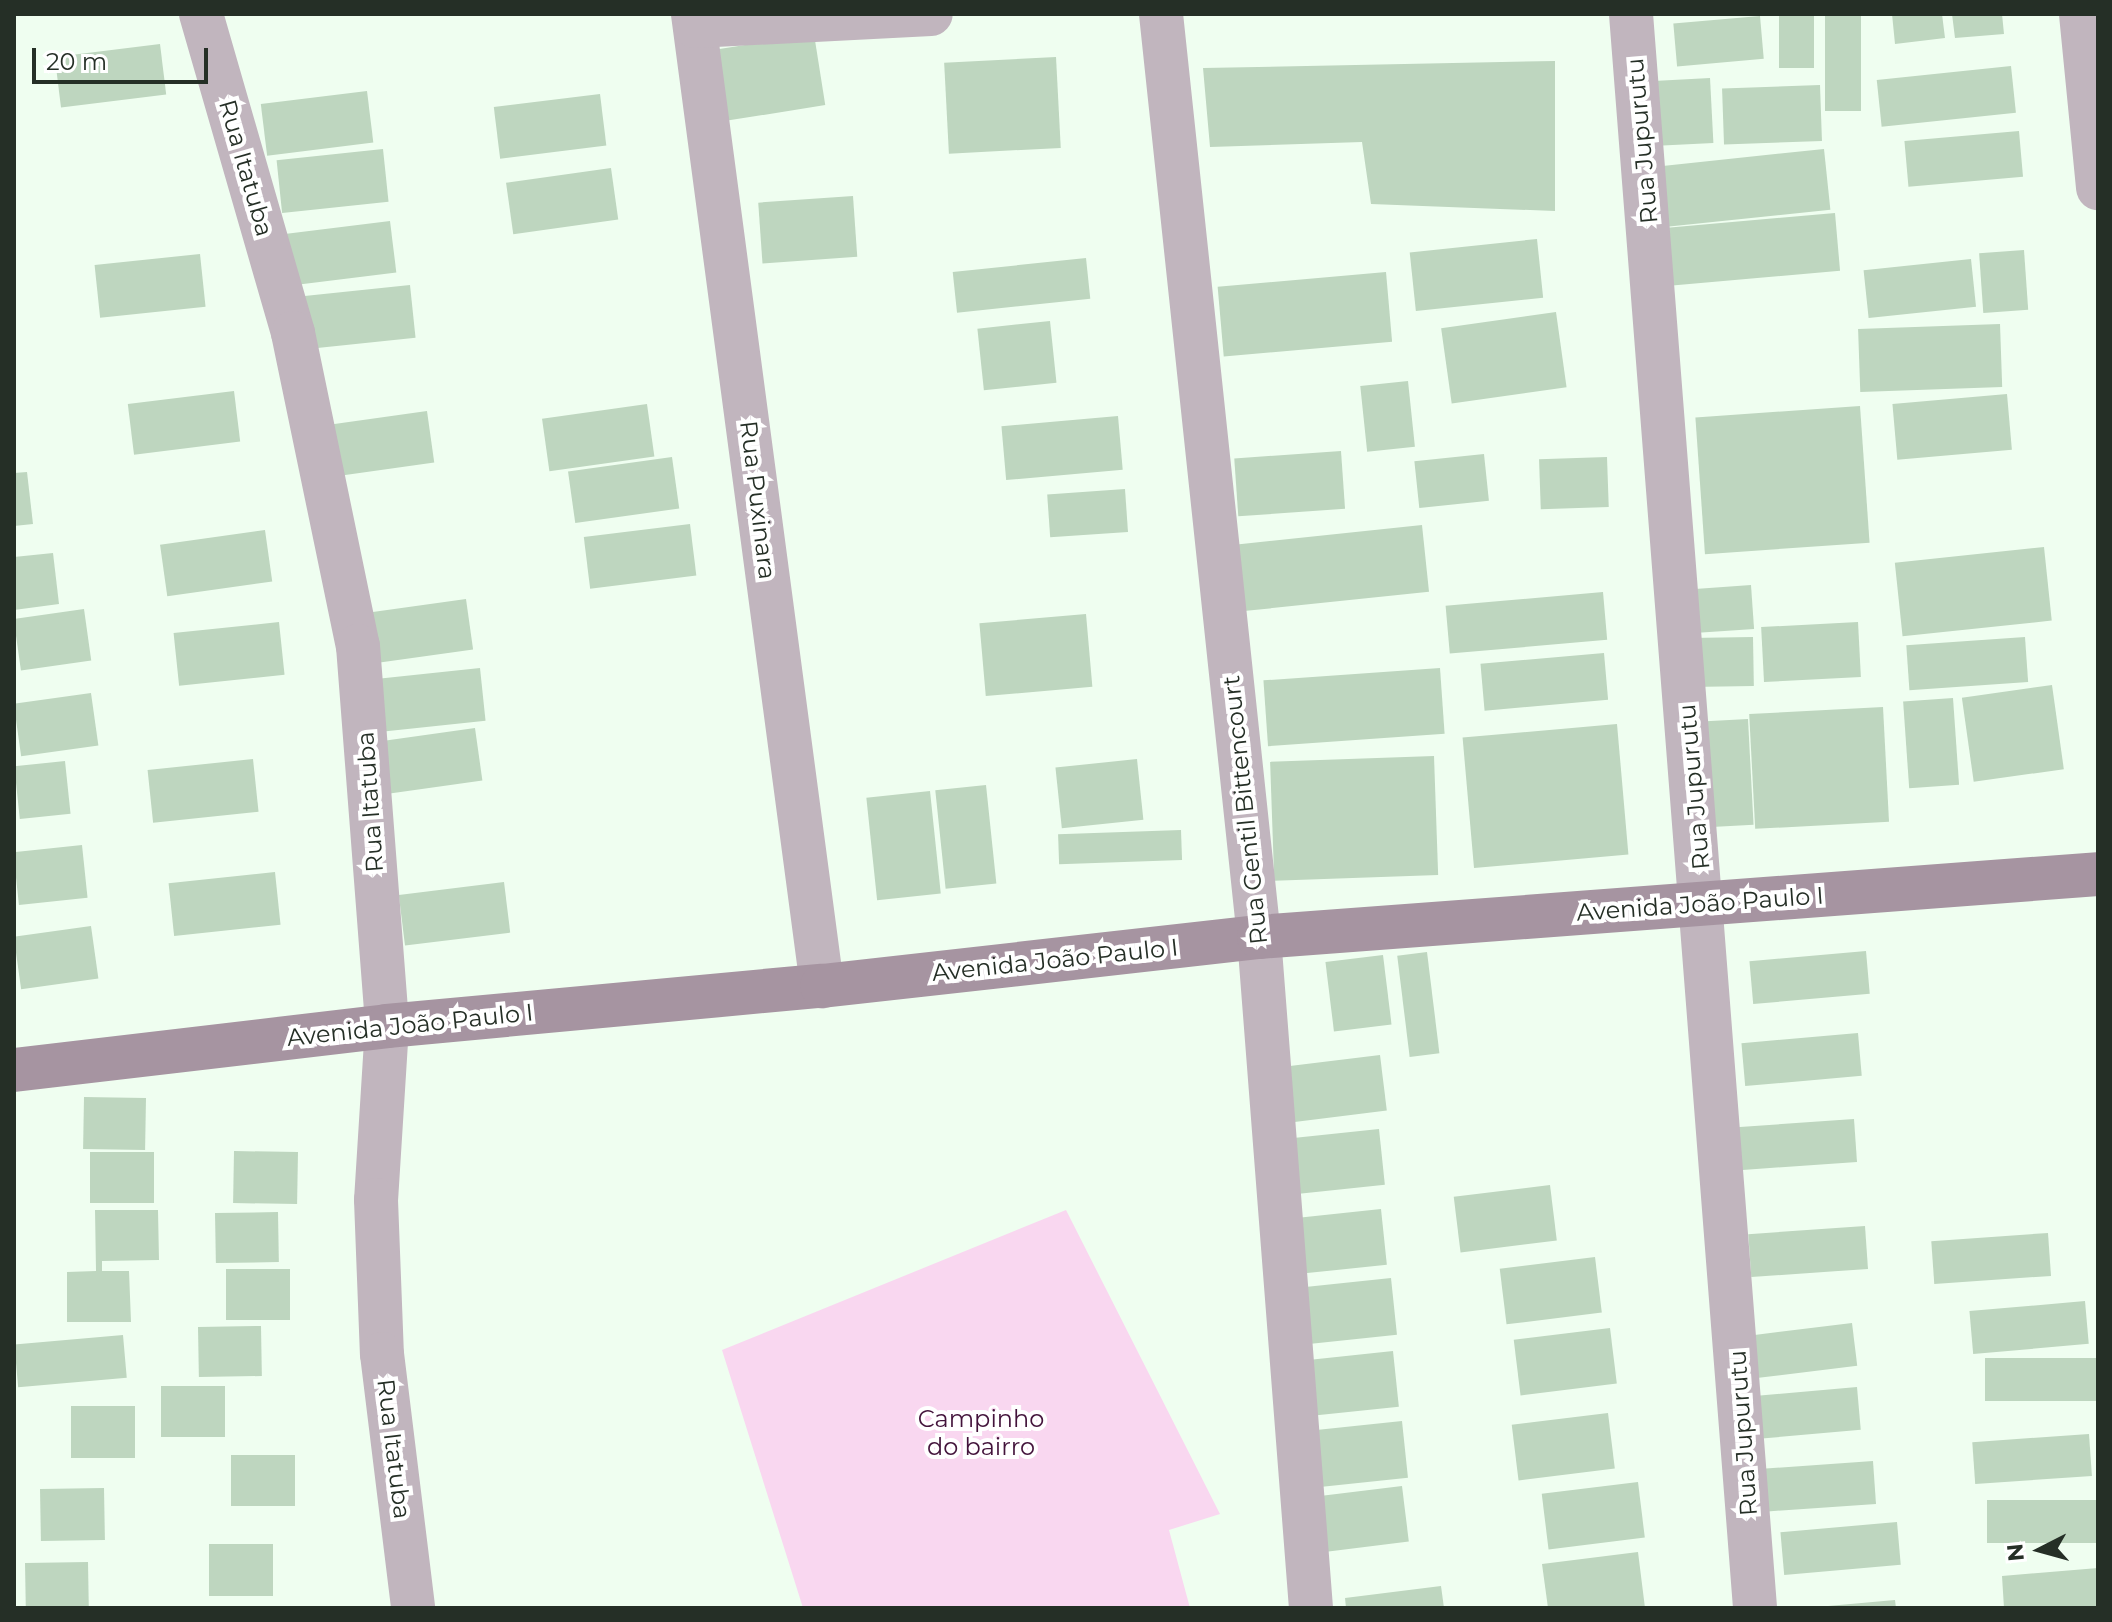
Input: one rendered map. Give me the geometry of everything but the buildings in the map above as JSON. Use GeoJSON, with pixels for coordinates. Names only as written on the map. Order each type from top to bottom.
{"type":"FeatureCollection","features":[{"type":"Feature","properties":{"kind":"street","name":"Rua Itatuba"},"geometry":{"type":"LineString","coordinates":[[201,14],[293,333],[358,646],[387,1026],[376,1200],[382,1354],[413,1608]]}},
{"type":"Feature","properties":{"kind":"street"},"geometry":{"type":"LineString","coordinates":[[694,20],[931,14]]}},
{"type":"Feature","properties":{"kind":"street","name":"Rua Gentil Bittencourt"},"geometry":{"type":"LineString","coordinates":[[1161,14],[1259,937],[1311,1608]]}},
{"type":"Feature","properties":{"kind":"street","name":"Rua Jupurutu"},"geometry":{"type":"LineString","coordinates":[[1631,14],[1703,903],[1755,1608]]}},
{"type":"Feature","properties":{"kind":"street"},"geometry":{"type":"LineString","coordinates":[[2081,14],[2098,188]]}},
{"type":"Feature","properties":{"kind":"street","name":"Rua Puxinara"},"geometry":{"type":"LineString","coordinates":[[694,20],[822,986]]}},
{"type":"Feature","properties":{"kind":"street","name":"Avenida João Paulo I"},"geometry":{"type":"LineString","coordinates":[[14,1070],[387,1026],[822,986],[1259,937],[2098,874]]}},
{"type":"Feature","properties":{"kind":"green space","name":"Campinho do bairro"},"geometry":{"type":"Polygon","coordinates":[[[1066,1210],[1220,1514],[1169,1530],[1190,1608],[803,1608],[722,1350],[1066,1210]]]}}]}
